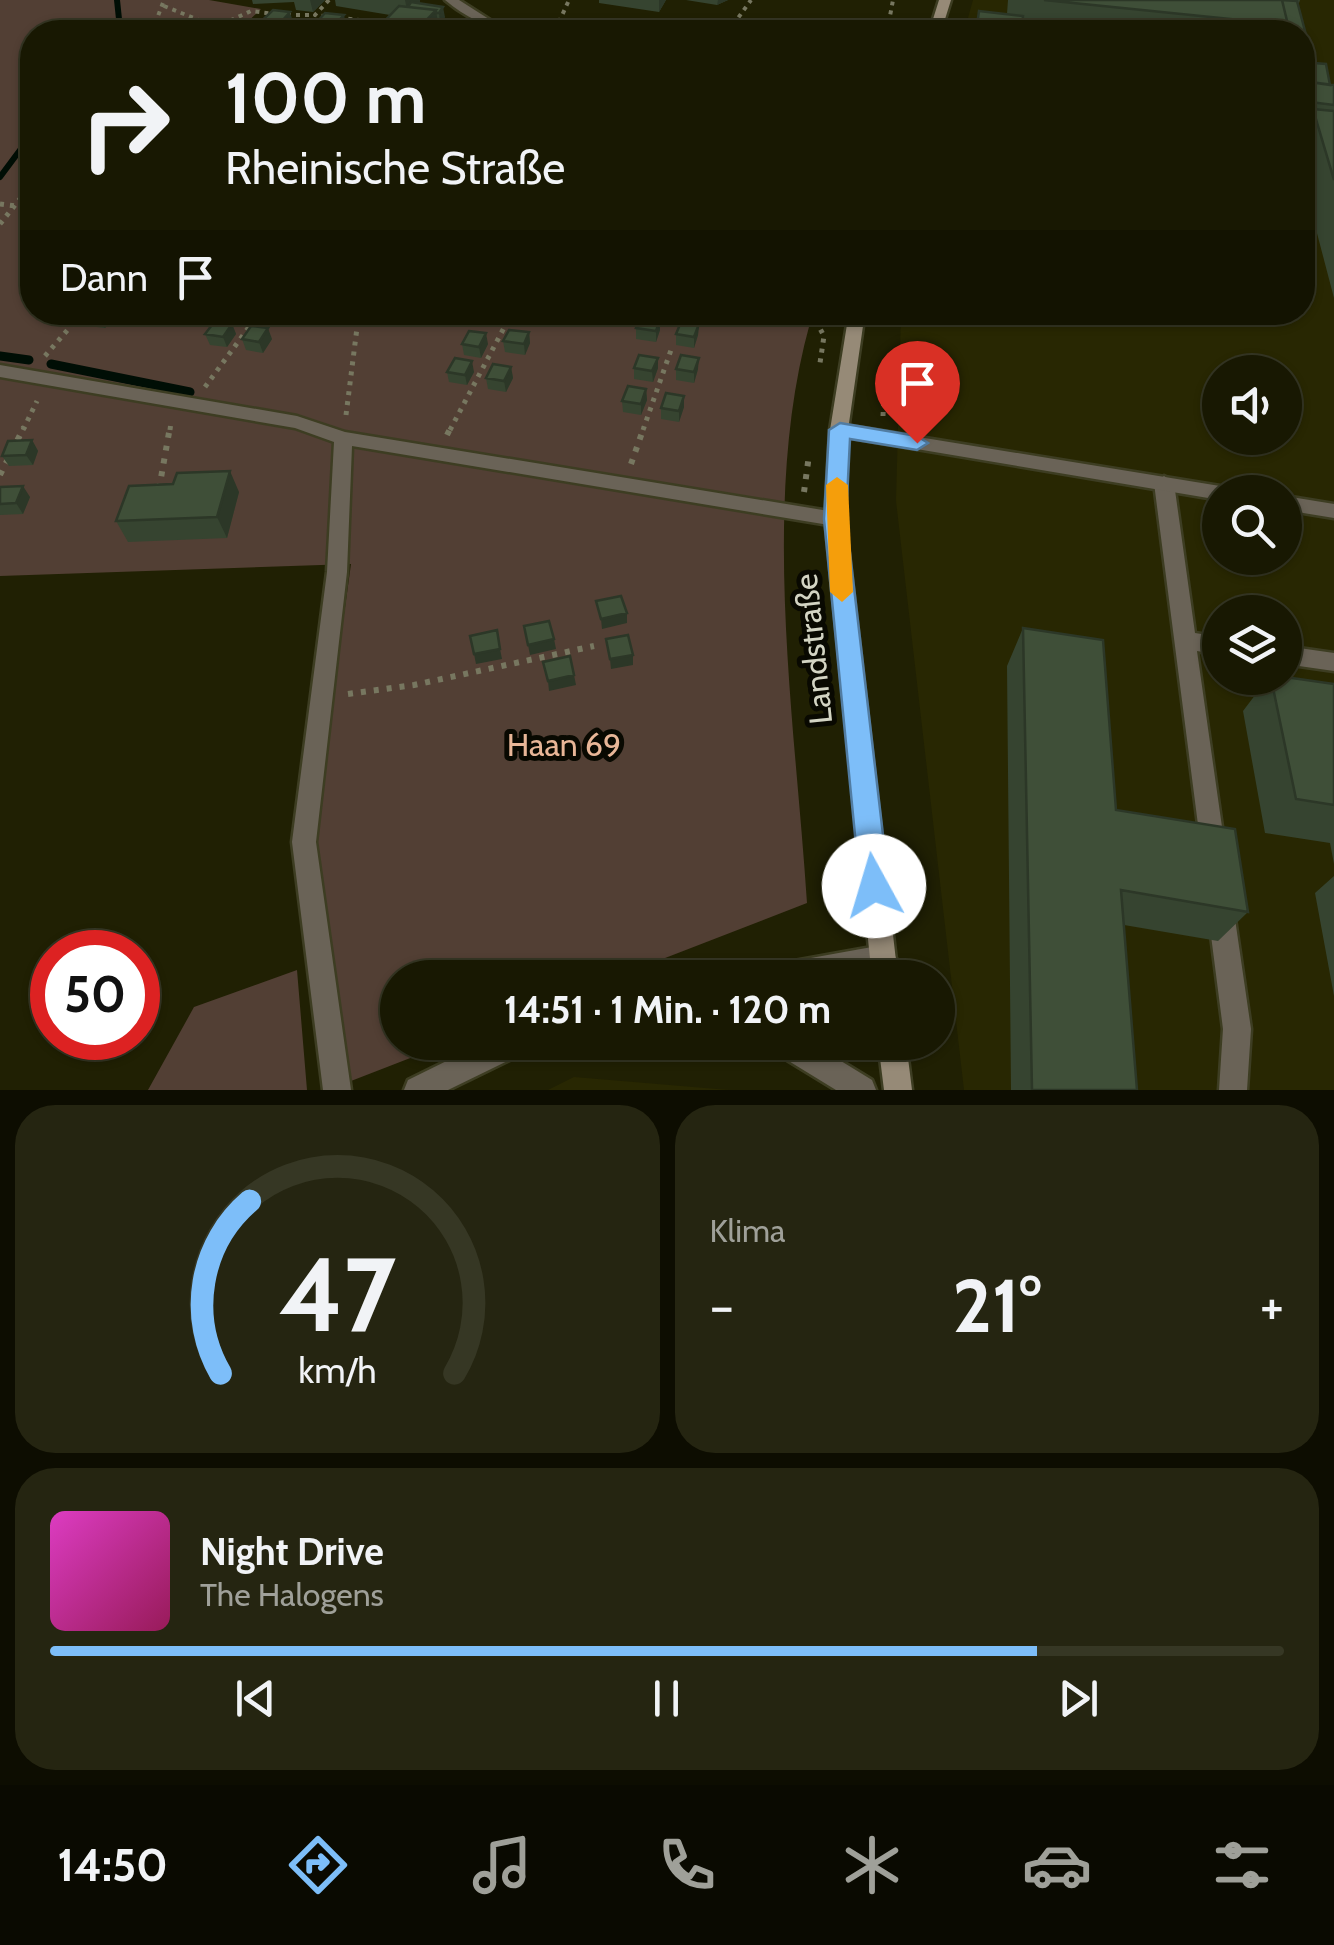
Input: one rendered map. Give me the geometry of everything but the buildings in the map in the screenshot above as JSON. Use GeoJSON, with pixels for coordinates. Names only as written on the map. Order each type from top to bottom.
{"type":"FeatureCollection","features":[{"type":"Feature","properties":{"kind":"main road","name":"Landstraße"},"geometry":{"type":"LineString","coordinates":[[855,325],[840,430],[835,519],[883,960]]}},
{"type":"Feature","properties":{"kind":"main road"},"geometry":{"type":"LineString","coordinates":[[894,1060],[898,1090]]}},
{"type":"Feature","properties":{"kind":"street"},"geometry":{"type":"LineString","coordinates":[[451,0],[475,20]]}},
{"type":"Feature","properties":{"kind":"street"},"geometry":{"type":"LineString","coordinates":[[0,371],[297,422],[343,438],[835,519]]}},
{"type":"Feature","properties":{"kind":"street"},"geometry":{"type":"LineString","coordinates":[[840,430],[1202,489]]}},
{"type":"Feature","properties":{"kind":"street"},"geometry":{"type":"LineString","coordinates":[[337,1090],[304,842],[337,572],[343,438]]}},
{"type":"Feature","properties":{"kind":"street"},"geometry":{"type":"LineString","coordinates":[[1164,484],[1237,1029],[1233,1090]]}},
{"type":"Feature","properties":{"kind":"street"},"geometry":{"type":"LineString","coordinates":[[1302,506],[1334,511]]}},
{"type":"Feature","properties":{"kind":"street"},"geometry":{"type":"LineString","coordinates":[[1185,640],[1202,643]]}},
{"type":"Feature","properties":{"kind":"street"},"geometry":{"type":"LineString","coordinates":[[1302,657],[1334,662]]}},
{"type":"Feature","properties":{"kind":"street"},"geometry":{"type":"LineString","coordinates":[[418,1090],[479,1060]]}},
{"type":"Feature","properties":{"kind":"street"},"geometry":{"type":"LineString","coordinates":[[813,1060],[862,1090]]}},
{"type":"Feature","properties":{"kind":"path"},"geometry":{"type":"LineString","coordinates":[[315,15],[329,0]]}},
{"type":"Feature","properties":{"kind":"path"},"geometry":{"type":"LineString","coordinates":[[162,2],[201,20]]}},
{"type":"Feature","properties":{"kind":"path"},"geometry":{"type":"LineString","coordinates":[[231,20],[251,11],[358,20]]}},
{"type":"Feature","properties":{"kind":"path"},"geometry":{"type":"LineString","coordinates":[[0,224],[20,198]]}},
{"type":"Feature","properties":{"kind":"path"},"geometry":{"type":"LineString","coordinates":[[0,204],[20,207]]}},
{"type":"Feature","properties":{"kind":"path"},"geometry":{"type":"LineString","coordinates":[[28,376],[72,325]]}},
{"type":"Feature","properties":{"kind":"path"},"geometry":{"type":"LineString","coordinates":[[156,506],[184,403],[249,325]]}},
{"type":"Feature","properties":{"kind":"path"},"geometry":{"type":"LineString","coordinates":[[343,438],[356,325]]}},
{"type":"Feature","properties":{"kind":"path"},"geometry":{"type":"LineString","coordinates":[[437,454],[505,325]]}},
{"type":"Feature","properties":{"kind":"path"},"geometry":{"type":"LineString","coordinates":[[624,484],[671,350]]}},
{"type":"Feature","properties":{"kind":"path"},"geometry":{"type":"LineString","coordinates":[[882,437],[885,372]]}},
{"type":"Feature","properties":{"kind":"path"},"geometry":{"type":"LineString","coordinates":[[0,476],[28,411],[53,380]]}},
{"type":"Feature","properties":{"kind":"path"},"geometry":{"type":"LineString","coordinates":[[322,698],[414,685],[594,646]]}},
{"type":"Feature","properties":{"kind":"shaded area"},"geometry":{"type":"Polygon","coordinates":[[[973,0],[1334,0],[1334,1090],[964,1090],[955,1012],[955,960],[949,960],[896,501],[901,325],[1315,325],[1315,20],[967,20],[973,0]]]}},
{"type":"Feature","properties":{"kind":"shaded area"},"geometry":{"type":"Polygon","coordinates":[[[574,1077],[729,1090],[548,1090],[574,1077]]]}},
{"type":"Feature","properties":{"kind":"green space","name":"Haan 69"},"geometry":{"type":"Polygon","coordinates":[[[0,0],[209,0],[261,9],[250,20],[20,20],[20,325],[810,325],[795,392],[784,537],[789,686],[807,903],[660,960],[380,960],[380,1060],[405,1060],[351,1081],[313,839],[351,564],[0,576],[0,0]]]}},
{"type":"Feature","properties":{"kind":"green space"},"geometry":{"type":"Polygon","coordinates":[[[297,970],[307,1090],[148,1090],[194,1007],[297,970]]]}},
{"type":"Feature","properties":{"kind":"waterway"},"geometry":{"type":"LineString","coordinates":[[117,0],[118,20]]}},
{"type":"Feature","properties":{"kind":"waterway"},"geometry":{"type":"LineString","coordinates":[[0,177],[20,150]]}},
{"type":"Feature","properties":{"kind":"waterway"},"geometry":{"type":"LineString","coordinates":[[0,356],[29,360]]}},
{"type":"Feature","properties":{"kind":"waterway"},"geometry":{"type":"LineString","coordinates":[[51,364],[190,392]]}},
{"type":"Feature","properties":{"kind":"slow traffic"},"geometry":{"type":"LineString","coordinates":[[837,485],[835,519],[842,592]]}},
{"type":"Feature","properties":{"kind":"route"},"geometry":{"type":"LineString","coordinates":[[874,886],[835,519],[840,430],[917,443]]}}]}
